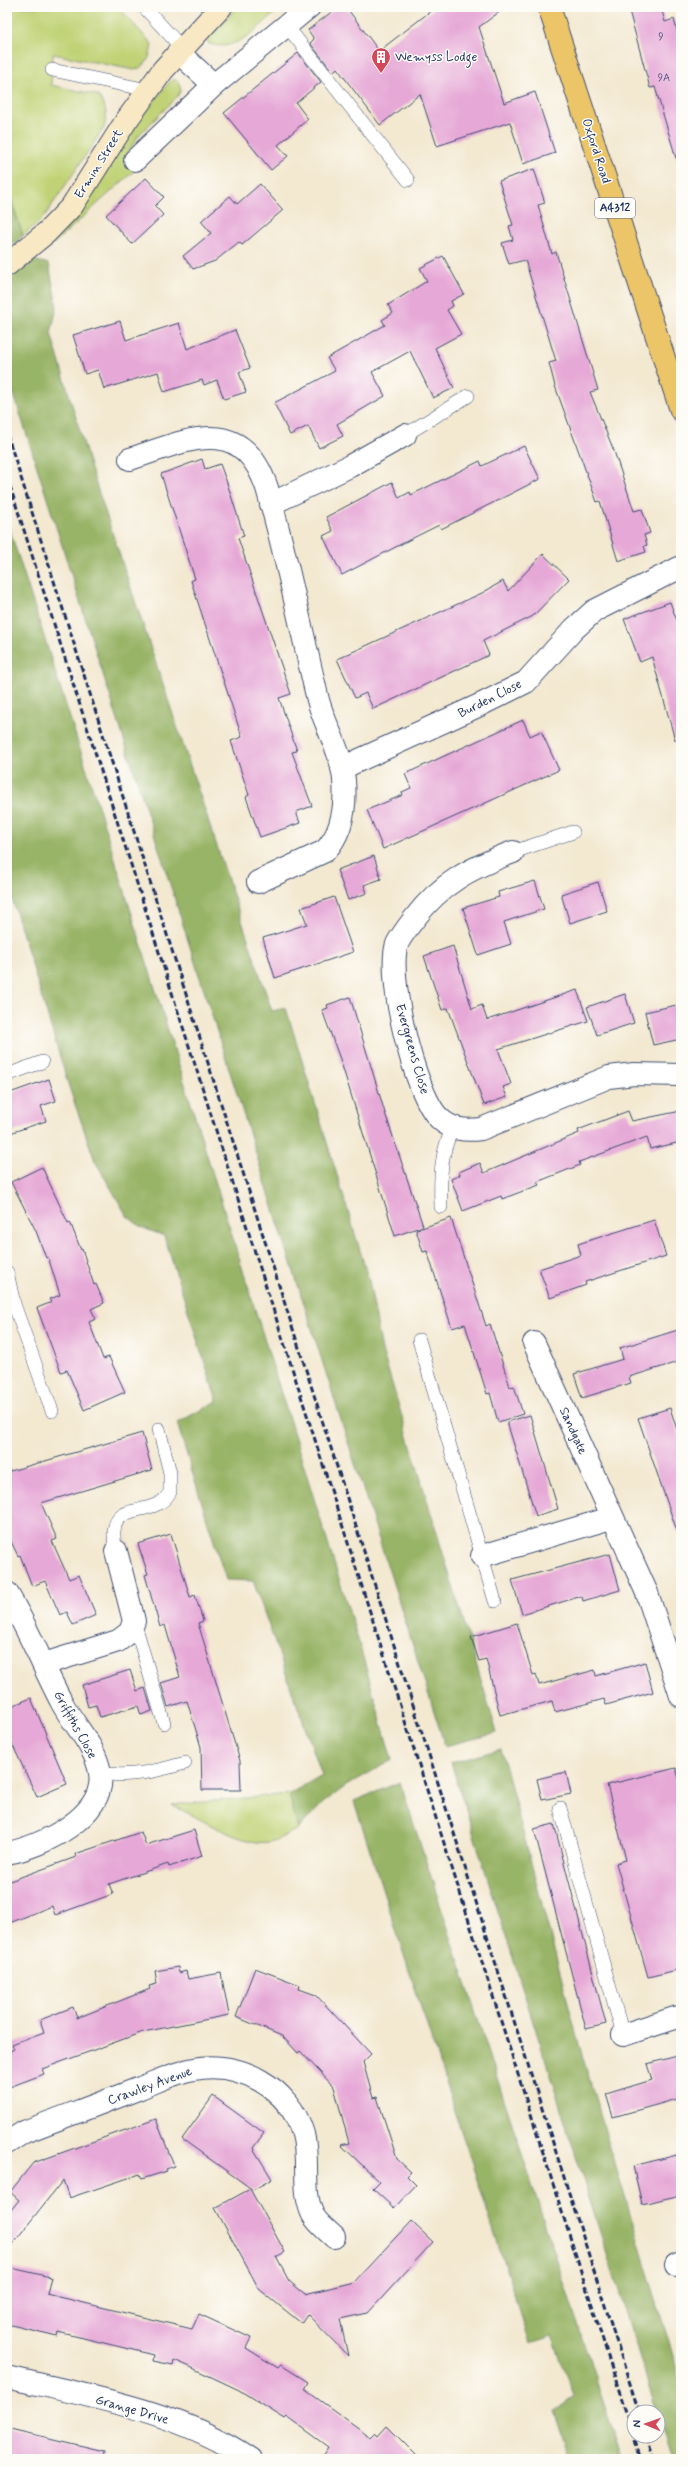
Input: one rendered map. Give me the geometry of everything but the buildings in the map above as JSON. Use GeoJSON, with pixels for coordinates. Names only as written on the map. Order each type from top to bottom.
{"type":"FeatureCollection","features":[{"type":"Feature","properties":{"kind":"main road","name":"Oxford Road"},"geometry":{"type":"LineString","coordinates":[[549,7],[681,410]]}},
{"type":"Feature","properties":{"kind":"street","name":"Ermin Street"},"geometry":{"type":"LineString","coordinates":[[7,264],[60,220],[72,206],[148,90],[180,50],[221,7]]}},
{"type":"Feature","properties":{"kind":"street"},"geometry":{"type":"LineString","coordinates":[[135,160],[214,85],[309,7]]}},
{"type":"Feature","properties":{"kind":"street"},"geometry":{"type":"LineString","coordinates":[[180,50],[214,85]]}},
{"type":"Feature","properties":{"kind":"street"},"geometry":{"type":"LineString","coordinates":[[271,504],[350,466],[405,435]]}},
{"type":"Feature","properties":{"kind":"street"},"geometry":{"type":"LineString","coordinates":[[130,459],[196,437],[228,440],[240,446],[253,459],[262,473],[271,504],[319,702],[342,768],[344,792],[340,827],[332,844],[318,854],[258,882]]}},
{"type":"Feature","properties":{"kind":"street","name":"Burden Close"},"geometry":{"type":"LineString","coordinates":[[342,768],[475,708],[526,682],[574,629],[594,611],[681,567]]}},
{"type":"Feature","properties":{"kind":"street","name":"Evergreens Close"},"geometry":{"type":"LineString","coordinates":[[453,1128],[440,1119],[430,1107],[399,1012],[394,961],[398,944],[420,912],[442,888],[458,876],[513,852]]}},
{"type":"Feature","properties":{"kind":"street"},"geometry":{"type":"LineString","coordinates":[[453,1128],[466,1130],[481,1129],[609,1077],[634,1074],[681,1075]]}},
{"type":"Feature","properties":{"kind":"street","name":"Sandgate"},"geometry":{"type":"LineString","coordinates":[[534,1343],[611,1518],[647,1593],[681,1696]]}},
{"type":"Feature","properties":{"kind":"street"},"geometry":{"type":"LineString","coordinates":[[482,1556],[611,1518]]}},
{"type":"Feature","properties":{"kind":"street"},"geometry":{"type":"LineString","coordinates":[[44,1664],[118,1640],[130,1632],[134,1621],[116,1551]]}},
{"type":"Feature","properties":{"kind":"street","name":"Griffiths Close"},"geometry":{"type":"LineString","coordinates":[[7,1593],[44,1664],[62,1703],[93,1753],[100,1772],[100,1786],[91,1806],[78,1820],[41,1844],[7,1853]]}},
{"type":"Feature","properties":{"kind":"street"},"geometry":{"type":"LineString","coordinates":[[623,2035],[681,2016]]}},
{"type":"Feature","properties":{"kind":"street","name":"Crawley Avenue"},"geometry":{"type":"LineString","coordinates":[[7,2143],[24,2132],[184,2072],[213,2067],[234,2069],[252,2076],[268,2085],[281,2097],[296,2118],[306,2149],[309,2203],[319,2223],[334,2237]]}},
{"type":"Feature","properties":{"kind":"street","name":"Grange Drive"},"geometry":{"type":"LineString","coordinates":[[7,2377],[154,2415],[199,2432],[250,2459]]}},
{"type":"Feature","properties":{"kind":"lane"},"geometry":{"type":"LineString","coordinates":[[144,7],[180,50]]}},
{"type":"Feature","properties":{"kind":"lane"},"geometry":{"type":"LineString","coordinates":[[286,25],[408,180]]}},
{"type":"Feature","properties":{"kind":"lane"},"geometry":{"type":"LineString","coordinates":[[52,70],[148,90]]}},
{"type":"Feature","properties":{"kind":"lane"},"geometry":{"type":"LineString","coordinates":[[405,435],[468,396]]}},
{"type":"Feature","properties":{"kind":"lane"},"geometry":{"type":"LineString","coordinates":[[513,852],[573,832]]}},
{"type":"Feature","properties":{"kind":"lane"},"geometry":{"type":"LineString","coordinates":[[7,1075],[42,1062]]}},
{"type":"Feature","properties":{"kind":"lane"},"geometry":{"type":"LineString","coordinates":[[441,1207],[440,1179],[443,1153],[453,1128]]}},
{"type":"Feature","properties":{"kind":"lane"},"geometry":{"type":"LineString","coordinates":[[7,1272],[14,1304],[52,1412]]}},
{"type":"Feature","properties":{"kind":"lane"},"geometry":{"type":"LineString","coordinates":[[419,1340],[495,1601]]}},
{"type":"Feature","properties":{"kind":"lane"},"geometry":{"type":"LineString","coordinates":[[116,1551],[113,1525],[119,1517],[161,1502],[170,1492],[170,1473],[159,1429]]}},
{"type":"Feature","properties":{"kind":"lane"},"geometry":{"type":"LineString","coordinates":[[134,1621],[164,1723]]}},
{"type":"Feature","properties":{"kind":"lane"},"geometry":{"type":"LineString","coordinates":[[100,1772],[116,1775],[150,1773],[185,1763]]}},
{"type":"Feature","properties":{"kind":"lane"},"geometry":{"type":"LineString","coordinates":[[560,1808],[623,2035]]}},
{"type":"Feature","properties":{"kind":"green space"},"geometry":{"type":"Polygon","coordinates":[[[7,7],[118,7],[152,44],[148,60],[142,66],[134,70],[53,54],[51,85],[97,95],[105,106],[106,119],[104,128],[44,217],[23,236],[7,186],[7,7]]]}},
{"type":"Feature","properties":{"kind":"green space"},"geometry":{"type":"Polygon","coordinates":[[[237,7],[281,7],[257,29],[238,42],[218,46],[208,43],[207,38],[237,7]]]}},
{"type":"Feature","properties":{"kind":"green space"},"geometry":{"type":"Polygon","coordinates":[[[174,79],[179,82],[181,90],[177,97],[139,135],[128,153],[134,171],[43,253],[40,250],[71,224],[136,124],[168,83],[174,79]]]}},
{"type":"Feature","properties":{"kind":"green space"},"geometry":{"type":"Polygon","coordinates":[[[7,186],[23,236],[7,249],[7,186]]]}},
{"type":"Feature","properties":{"kind":"green space"},"geometry":{"type":"Polygon","coordinates":[[[30,259],[49,264],[57,307],[51,333],[91,469],[272,1011],[286,1008],[369,1280],[382,1350],[497,1733],[445,1746],[7,373],[7,279],[30,259]]]}},
{"type":"Feature","properties":{"kind":"green space"},"geometry":{"type":"Polygon","coordinates":[[[7,521],[97,802],[359,1643],[392,1760],[346,1786],[323,1803],[298,1829],[289,1794],[322,1775],[253,1581],[226,1580],[177,1423],[217,1401],[164,1236],[141,1227],[127,1216],[95,1161],[70,1090],[7,882],[7,521]]]}},
{"type":"Feature","properties":{"kind":"green space"},"geometry":{"type":"Polygon","coordinates":[[[501,1749],[580,2048],[681,2382],[681,2459],[672,2459],[666,2440],[666,2404],[655,2404],[451,1763],[501,1749]]]}},
{"type":"Feature","properties":{"kind":"green space"},"geometry":{"type":"Polygon","coordinates":[[[400,1782],[622,2459],[571,2459],[555,2411],[575,2396],[552,2336],[530,2343],[354,1801],[400,1782]]]}},
{"type":"Feature","properties":{"kind":"green space"},"geometry":{"type":"Polygon","coordinates":[[[289,1794],[298,1829],[269,1842],[246,1840],[219,1829],[171,1805],[289,1794]]]}},
{"type":"Feature","properties":{"kind":"railway"},"geometry":{"type":"LineString","coordinates":[[7,434],[636,2404]]}},
{"type":"Feature","properties":{"kind":"railway"},"geometry":{"type":"LineString","coordinates":[[7,477],[641,2459]]}},
{"type":"Feature","properties":{"kind":"railway"},"geometry":{"type":"LineString","coordinates":[[649,2444],[654,2459]]}},
{"type":"Feature","properties":{"kind":"place","name":"Wemyss Lodge"},"geometry":{"type":"Point","coordinates":[381,74]}}]}
